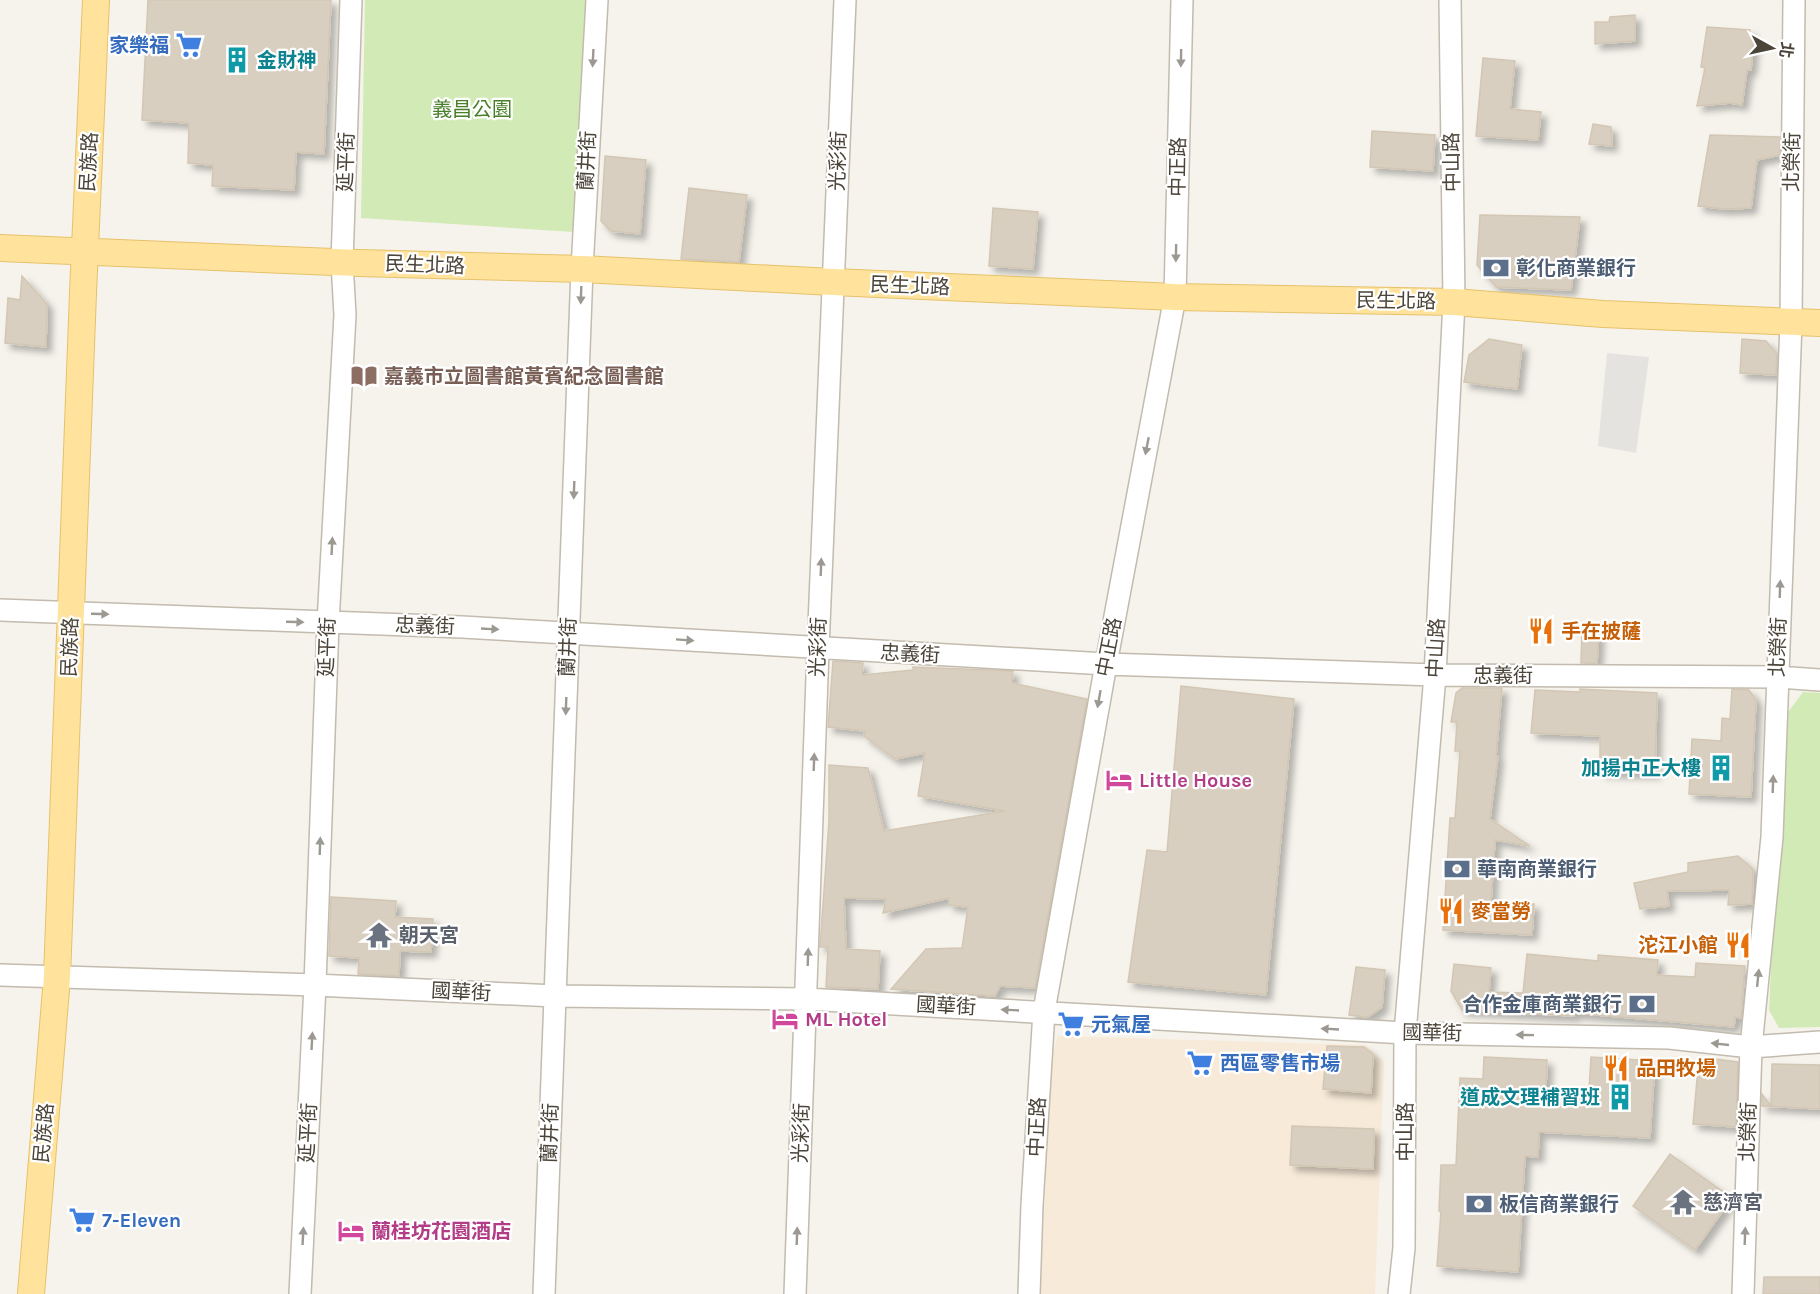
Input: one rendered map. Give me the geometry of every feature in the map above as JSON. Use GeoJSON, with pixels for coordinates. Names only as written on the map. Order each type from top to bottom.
{"type":"FeatureCollection","features":[{"type":"Feature","properties":{"kind":"main road","name":"民族路"},"geometry":{"type":"LineString","coordinates":[[31,1294],[57,977],[96,0]]}},
{"type":"Feature","properties":{"kind":"main road","name":"民生北路"},"geometry":{"type":"LineString","coordinates":[[0,248],[582,269],[1175,297],[1454,302],[1603,314],[1820,324]]}},
{"type":"Feature","properties":{"kind":"street","name":"延平街"},"geometry":{"type":"LineString","coordinates":[[300,1294],[315,985],[328,623],[345,315],[342,262],[351,0]]}},
{"type":"Feature","properties":{"kind":"street","name":"蘭井街"},"geometry":{"type":"LineString","coordinates":[[544,1294],[582,269],[597,0]]}},
{"type":"Feature","properties":{"kind":"street","name":"光彩街"},"geometry":{"type":"LineString","coordinates":[[795,1294],[818,649],[845,0]]}},
{"type":"Feature","properties":{"kind":"street","name":"中正路"},"geometry":{"type":"LineString","coordinates":[[1029,1294],[1044,1011],[1175,297],[1182,0]]}},
{"type":"Feature","properties":{"kind":"street","name":"中山路"},"geometry":{"type":"LineString","coordinates":[[1399,1294],[1404,1248],[1405,1033],[1435,675],[1454,302],[1450,0]]}},
{"type":"Feature","properties":{"kind":"street","name":"北榮街"},"geometry":{"type":"LineString","coordinates":[[1743,1294],[1751,1047],[1772,837],[1791,322],[1794,0]]}},
{"type":"Feature","properties":{"kind":"street","name":"忠義街"},"geometry":{"type":"LineString","coordinates":[[0,610],[462,627],[1106,664],[1435,675],[1777,677],[1820,680]]}},
{"type":"Feature","properties":{"kind":"street","name":"國華街"},"geometry":{"type":"LineString","coordinates":[[0,975],[315,985],[555,996],[806,999],[1405,1033],[1669,1038],[1751,1047],[1820,1042]]}},
{"type":"Feature","properties":{"kind":"shaded area"},"geometry":{"type":"Polygon","coordinates":[[[1607,353],[1649,357],[1636,453],[1598,446],[1607,353]]]}},
{"type":"Feature","properties":{"kind":"shaded area"},"geometry":{"type":"Polygon","coordinates":[[[1058,1036],[1366,1045],[1384,1062],[1375,1294],[1040,1294],[1052,1053],[1058,1036]]]}},
{"type":"Feature","properties":{"kind":"green space","name":"義昌公園"},"geometry":{"type":"Polygon","coordinates":[[[365,0],[588,0],[573,232],[361,218],[365,0]]]}},
{"type":"Feature","properties":{"kind":"green space"},"geometry":{"type":"Polygon","coordinates":[[[1803,692],[1820,693],[1820,1027],[1779,1028],[1769,1010],[1783,719],[1803,692]]]}},
{"type":"Feature","properties":{"kind":"building","name":"金財神"},"geometry":{"type":"Polygon","coordinates":[[[148,0],[331,0],[324,154],[296,152],[294,190],[212,186],[213,165],[188,163],[189,123],[142,120],[148,0]]]}},
{"type":"Feature","properties":{"kind":"building"},"geometry":{"type":"Polygon","coordinates":[[[1635,15],[1635,41],[1595,44],[1595,22],[1609,22],[1610,17],[1635,15]]]}},
{"type":"Feature","properties":{"kind":"building"},"geometry":{"type":"Polygon","coordinates":[[[1707,27],[1750,30],[1753,48],[1751,70],[1747,70],[1742,105],[1730,103],[1697,106],[1705,68],[1701,67],[1707,27]]]}},
{"type":"Feature","properties":{"kind":"building"},"geometry":{"type":"Polygon","coordinates":[[[1483,58],[1515,61],[1510,109],[1541,112],[1538,140],[1476,136],[1483,58]]]}},
{"type":"Feature","properties":{"kind":"building"},"geometry":{"type":"Polygon","coordinates":[[[1593,124],[1611,127],[1612,146],[1589,144],[1593,124]]]}},
{"type":"Feature","properties":{"kind":"building"},"geometry":{"type":"Polygon","coordinates":[[[1372,131],[1435,135],[1433,171],[1370,167],[1372,131]]]}},
{"type":"Feature","properties":{"kind":"building"},"geometry":{"type":"Polygon","coordinates":[[[1710,135],[1780,137],[1780,155],[1757,160],[1751,208],[1725,209],[1698,206],[1710,135]]]}},
{"type":"Feature","properties":{"kind":"building"},"geometry":{"type":"Polygon","coordinates":[[[605,156],[646,160],[640,234],[611,231],[601,221],[605,156]]]}},
{"type":"Feature","properties":{"kind":"building"},"geometry":{"type":"Polygon","coordinates":[[[689,188],[747,195],[739,262],[681,259],[689,188]]]}},
{"type":"Feature","properties":{"kind":"building"},"geometry":{"type":"Polygon","coordinates":[[[993,208],[1038,212],[1033,269],[989,266],[993,208]]]}},
{"type":"Feature","properties":{"kind":"building"},"geometry":{"type":"Polygon","coordinates":[[[1480,215],[1580,217],[1571,290],[1496,287],[1477,265],[1480,215]]]}},
{"type":"Feature","properties":{"kind":"building"},"geometry":{"type":"Polygon","coordinates":[[[22,276],[47,304],[46,347],[5,343],[8,298],[20,300],[22,276]]]}},
{"type":"Feature","properties":{"kind":"building"},"geometry":{"type":"Polygon","coordinates":[[[1489,339],[1522,345],[1517,389],[1464,382],[1469,355],[1489,339]]]}},
{"type":"Feature","properties":{"kind":"building"},"geometry":{"type":"Polygon","coordinates":[[[1742,339],[1766,341],[1777,354],[1776,375],[1740,373],[1742,339]]]}},
{"type":"Feature","properties":{"kind":"building"},"geometry":{"type":"Polygon","coordinates":[[[1582,632],[1599,632],[1597,663],[1581,663],[1582,632]]]}},
{"type":"Feature","properties":{"kind":"building"},"geometry":{"type":"Polygon","coordinates":[[[833,661],[863,663],[862,675],[913,670],[913,667],[1013,671],[1012,683],[1087,699],[1035,988],[1000,986],[995,996],[891,989],[926,949],[962,948],[968,907],[949,905],[949,898],[883,913],[886,899],[844,898],[846,949],[880,951],[878,989],[826,987],[828,947],[820,947],[829,821],[829,765],[868,768],[884,831],[1005,811],[918,796],[925,753],[895,759],[864,736],[865,731],[828,727],[833,661]]]}},
{"type":"Feature","properties":{"kind":"building"},"geometry":{"type":"Polygon","coordinates":[[[1181,686],[1294,699],[1266,995],[1128,982],[1147,850],[1167,852],[1181,686]]]}},
{"type":"Feature","properties":{"kind":"building"},"geometry":{"type":"Polygon","coordinates":[[[1462,688],[1502,688],[1496,756],[1498,756],[1490,819],[1530,846],[1495,840],[1491,902],[1534,904],[1532,935],[1443,930],[1450,818],[1455,818],[1460,751],[1455,751],[1457,722],[1451,722],[1456,693],[1462,688]]]}},
{"type":"Feature","properties":{"kind":"building"},"geometry":{"type":"Polygon","coordinates":[[[1580,689],[1657,693],[1655,773],[1600,772],[1600,736],[1531,733],[1535,690],[1580,692],[1580,689]]]}},
{"type":"Feature","properties":{"kind":"building","name":"加揚中正大樓"},"geometry":{"type":"Polygon","coordinates":[[[1732,689],[1749,690],[1756,700],[1751,797],[1689,794],[1692,739],[1721,741],[1722,718],[1730,719],[1732,689]]]}},
{"type":"Feature","properties":{"kind":"building"},"geometry":{"type":"Polygon","coordinates":[[[1738,856],[1753,869],[1752,904],[1728,905],[1729,890],[1667,891],[1669,906],[1640,909],[1634,883],[1688,872],[1688,863],[1738,856]]]}},
{"type":"Feature","properties":{"kind":"building","name":"朝天宮"},"geometry":{"type":"Polygon","coordinates":[[[331,897],[396,901],[395,917],[433,919],[431,952],[400,951],[399,976],[358,974],[359,958],[329,956],[331,897]]]}},
{"type":"Feature","properties":{"kind":"building"},"geometry":{"type":"Polygon","coordinates":[[[1527,954],[1598,961],[1598,955],[1658,960],[1657,975],[1695,977],[1696,963],[1745,966],[1741,1018],[1735,1017],[1734,1027],[1574,1013],[1574,1016],[1462,1010],[1451,991],[1454,964],[1491,968],[1489,992],[1523,993],[1527,954]]]}},
{"type":"Feature","properties":{"kind":"building"},"geometry":{"type":"Polygon","coordinates":[[[1356,967],[1385,970],[1382,1007],[1368,1017],[1349,1015],[1356,967]]]}},
{"type":"Feature","properties":{"kind":"building"},"geometry":{"type":"Polygon","coordinates":[[[1327,1046],[1364,1047],[1373,1054],[1371,1093],[1323,1089],[1327,1046]]]}},
{"type":"Feature","properties":{"kind":"building"},"geometry":{"type":"Polygon","coordinates":[[[1484,1057],[1547,1060],[1546,1088],[1589,1090],[1591,1057],[1655,1061],[1650,1138],[1539,1132],[1538,1157],[1525,1156],[1518,1272],[1437,1266],[1441,1211],[1439,1211],[1441,1165],[1456,1165],[1460,1078],[1483,1079],[1484,1057]]]}},
{"type":"Feature","properties":{"kind":"building"},"geometry":{"type":"Polygon","coordinates":[[[1699,1057],[1738,1062],[1736,1127],[1693,1124],[1699,1057]]]}},
{"type":"Feature","properties":{"kind":"building"},"geometry":{"type":"Polygon","coordinates":[[[1772,1064],[1820,1065],[1820,1109],[1762,1106],[1762,1094],[1771,1106],[1772,1064]]]}},
{"type":"Feature","properties":{"kind":"building"},"geometry":{"type":"Polygon","coordinates":[[[1292,1126],[1374,1129],[1373,1169],[1290,1165],[1292,1126]]]}},
{"type":"Feature","properties":{"kind":"building","name":"慈濟宮"},"geometry":{"type":"Polygon","coordinates":[[[1670,1154],[1732,1198],[1695,1250],[1633,1206],[1670,1154]]]}},
{"type":"Feature","properties":{"kind":"building"},"geometry":{"type":"Polygon","coordinates":[[[1764,1277],[1820,1277],[1820,1294],[1763,1294],[1764,1277]]]}},
{"type":"Feature","properties":{"kind":"place","name":"家樂福"},"geometry":{"type":"Point","coordinates":[189,45]}},
{"type":"Feature","properties":{"kind":"place","name":"金財神"},"geometry":{"type":"Point","coordinates":[237,60]}},
{"type":"Feature","properties":{"kind":"place","name":"彰化商業銀行"},"geometry":{"type":"Point","coordinates":[1496,268]}},
{"type":"Feature","properties":{"kind":"place","name":"嘉義市立圖書館黃賓紀念圖書館"},"geometry":{"type":"Point","coordinates":[364,376]}},
{"type":"Feature","properties":{"kind":"place","name":"手在披薩"},"geometry":{"type":"Point","coordinates":[1541,631]}},
{"type":"Feature","properties":{"kind":"place","name":"加揚中正大樓"},"geometry":{"type":"Point","coordinates":[1721,768]}},
{"type":"Feature","properties":{"kind":"place","name":"Little House"},"geometry":{"type":"Point","coordinates":[1119,780]}},
{"type":"Feature","properties":{"kind":"place","name":"華南商業銀行"},"geometry":{"type":"Point","coordinates":[1457,869]}},
{"type":"Feature","properties":{"kind":"place","name":"麥當勞"},"geometry":{"type":"Point","coordinates":[1451,911]}},
{"type":"Feature","properties":{"kind":"place","name":"朝天宮"},"geometry":{"type":"Point","coordinates":[379,935]}},
{"type":"Feature","properties":{"kind":"place","name":"沱江小館"},"geometry":{"type":"Point","coordinates":[1738,945]}},
{"type":"Feature","properties":{"kind":"place","name":"合作金庫商業銀行"},"geometry":{"type":"Point","coordinates":[1642,1004]}},
{"type":"Feature","properties":{"kind":"place","name":"ML Hotel"},"geometry":{"type":"Point","coordinates":[785,1019]}},
{"type":"Feature","properties":{"kind":"place","name":"元氣屋"},"geometry":{"type":"Point","coordinates":[1071,1024]}},
{"type":"Feature","properties":{"kind":"place","name":"西區零售市場"},"geometry":{"type":"Point","coordinates":[1200,1063]}},
{"type":"Feature","properties":{"kind":"place","name":"品田牧場"},"geometry":{"type":"Point","coordinates":[1616,1068]}},
{"type":"Feature","properties":{"kind":"place","name":"道成文理補習班"},"geometry":{"type":"Point","coordinates":[1620,1097]}},
{"type":"Feature","properties":{"kind":"place","name":"慈濟宮"},"geometry":{"type":"Point","coordinates":[1683,1202]}},
{"type":"Feature","properties":{"kind":"place","name":"板信商業銀行"},"geometry":{"type":"Point","coordinates":[1479,1204]}},
{"type":"Feature","properties":{"kind":"place","name":"7-Eleven"},"geometry":{"type":"Point","coordinates":[82,1220]}},
{"type":"Feature","properties":{"kind":"place","name":"蘭桂坊花園酒店"},"geometry":{"type":"Point","coordinates":[351,1231]}}]}
